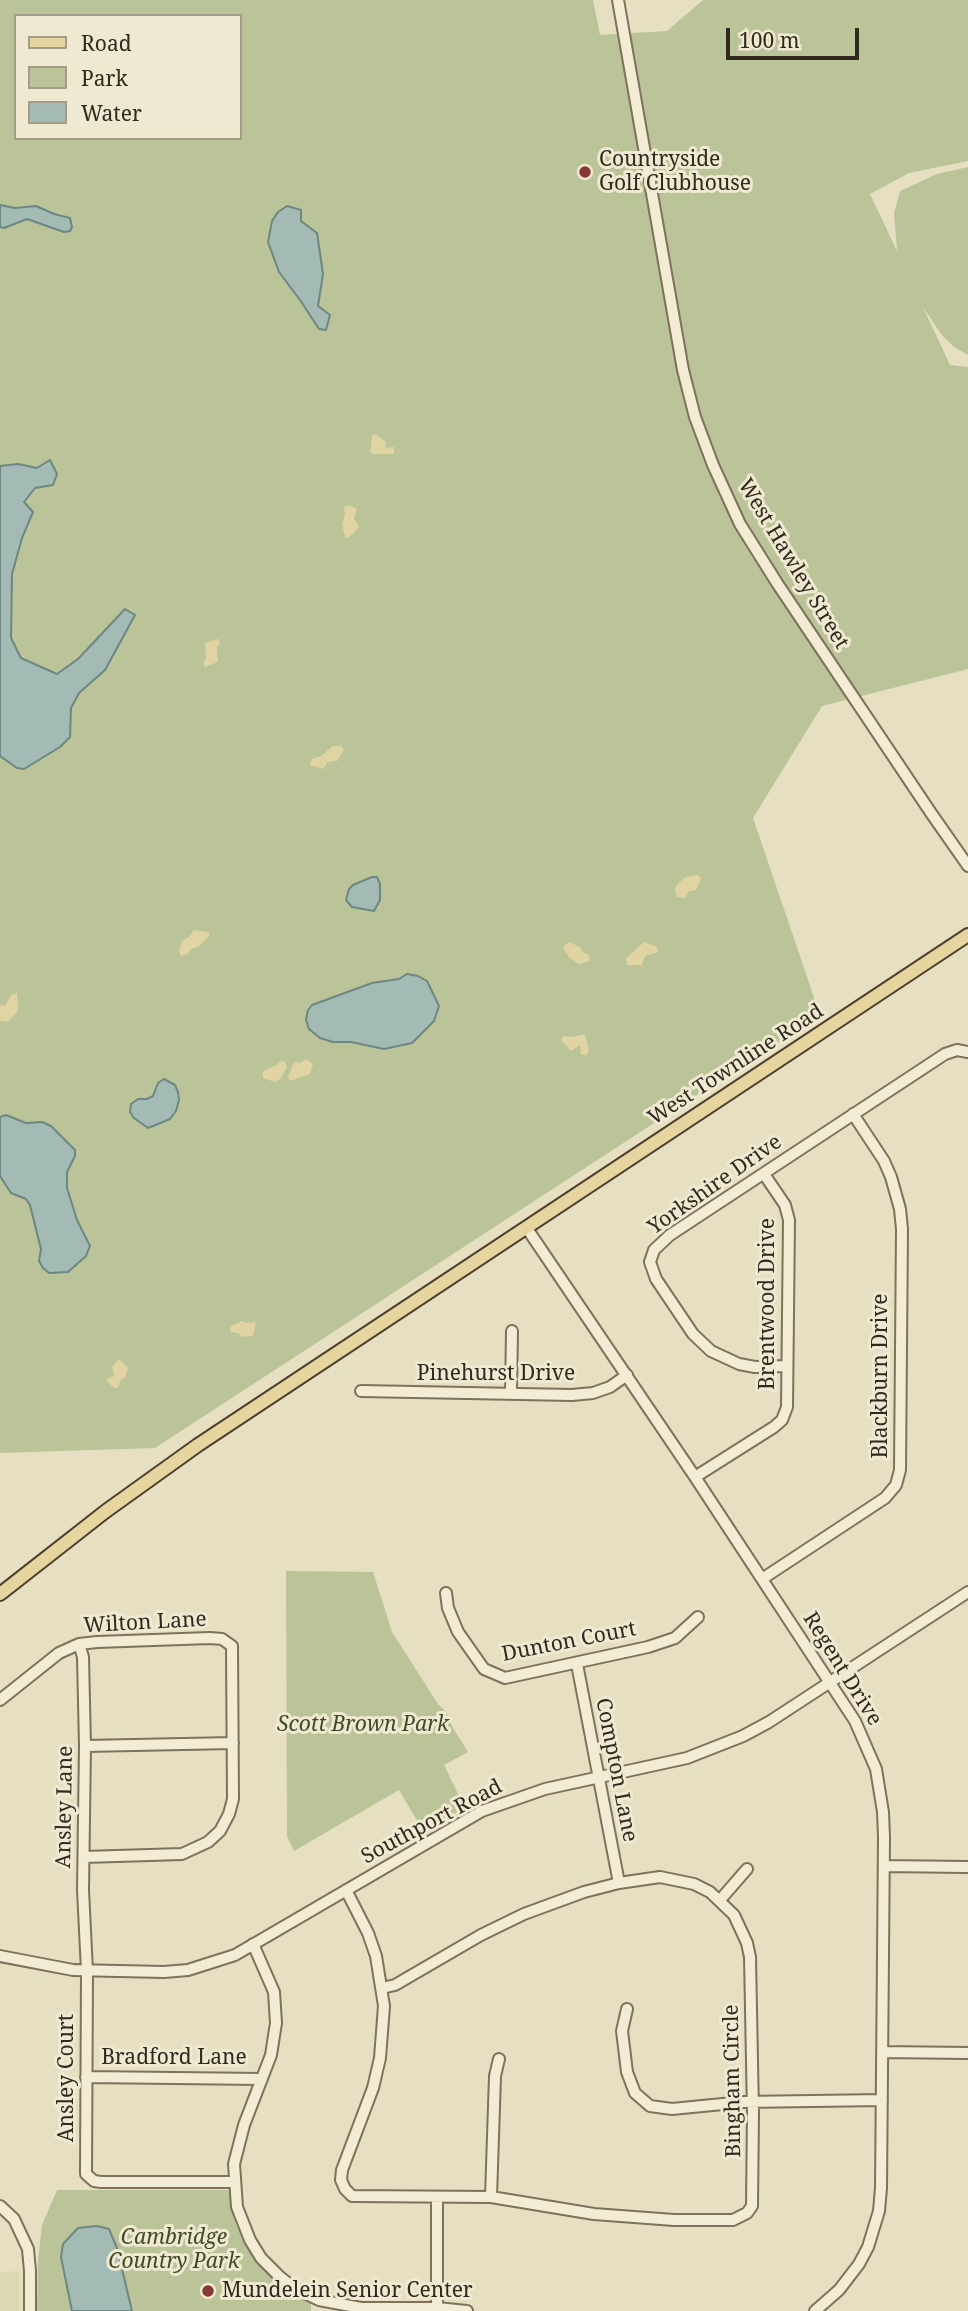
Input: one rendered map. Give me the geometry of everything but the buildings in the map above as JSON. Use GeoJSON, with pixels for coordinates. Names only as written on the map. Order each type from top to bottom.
{"type":"FeatureCollection","features":[{"type":"Feature","properties":{"kind":"main road","name":"West Townline Road"},"geometry":{"type":"LineString","coordinates":[[0,1594],[65,1542],[198,1445],[968,935]]}},
{"type":"Feature","properties":{"kind":"street","name":"West Hawley Street"},"geometry":{"type":"LineString","coordinates":[[618,0],[682,370],[713,466],[740,524],[777,583],[968,866]]}},
{"type":"Feature","properties":{"kind":"street","name":"Yorkshire Drive"},"geometry":{"type":"LineString","coordinates":[[787,1366],[755,1367],[739,1364],[711,1351],[693,1334],[651,1268],[652,1255],[659,1243],[945,1054],[957,1050],[968,1052]]}},
{"type":"Feature","properties":{"kind":"street","name":"Blackburn Drive"},"geometry":{"type":"LineString","coordinates":[[762,1579],[885,1498],[897,1485],[900,1470],[900,1209],[884,1161],[853,1114]]}},
{"type":"Feature","properties":{"kind":"street","name":"Brentwood Drive"},"geometry":{"type":"LineString","coordinates":[[695,1477],[782,1420],[788,1407],[789,1220],[785,1205],[764,1174]]}},
{"type":"Feature","properties":{"kind":"street","name":"Regent Drive"},"geometry":{"type":"LineString","coordinates":[[526,1227],[830,1683],[863,1736],[876,1769],[883,1812],[884,1866],[881,2188],[876,2224],[868,2247],[849,2279],[815,2311]]}},
{"type":"Feature","properties":{"kind":"street"},"geometry":{"type":"LineString","coordinates":[[511,1393],[512,1331]]}},
{"type":"Feature","properties":{"kind":"street","name":"Pinehurst Drive"},"geometry":{"type":"LineString","coordinates":[[361,1391],[572,1395],[593,1393],[610,1387],[626,1375]]}},
{"type":"Feature","properties":{"kind":"street","name":"Southport Road"},"geometry":{"type":"LineString","coordinates":[[0,1956],[87,1972],[164,1972],[188,1970],[235,1955],[482,1811],[545,1789],[687,1758],[723,1745],[769,1722],[968,1592]]}},
{"type":"Feature","properties":{"kind":"street","name":"Dunton Court"},"geometry":{"type":"LineString","coordinates":[[446,1593],[448,1608],[458,1632],[484,1669],[505,1678],[648,1647],[675,1638],[698,1617]]}},
{"type":"Feature","properties":{"kind":"street","name":"Wilton Lane"},"geometry":{"type":"LineString","coordinates":[[0,1700],[59,1653],[79,1644],[210,1638],[226,1641],[233,1650],[233,1742]]}},
{"type":"Feature","properties":{"kind":"street","name":"Ansley Lane"},"geometry":{"type":"LineString","coordinates":[[79,1644],[83,1657],[83,1910],[87,1972]]}},
{"type":"Feature","properties":{"kind":"street","name":"Compton Lane"},"geometry":{"type":"LineString","coordinates":[[577,1664],[619,1883]]}},
{"type":"Feature","properties":{"kind":"street"},"geometry":{"type":"LineString","coordinates":[[84,1857],[174,1855],[195,1850],[208,1842],[225,1823],[233,1799],[233,1742],[85,1746]]}},
{"type":"Feature","properties":{"kind":"street"},"geometry":{"type":"LineString","coordinates":[[884,1866],[968,1867]]}},
{"type":"Feature","properties":{"kind":"street"},"geometry":{"type":"LineString","coordinates":[[720,1900],[747,1869]]}},
{"type":"Feature","properties":{"kind":"street","name":"Bingham Circle"},"geometry":{"type":"LineString","coordinates":[[646,1878],[676,1878],[694,1884],[720,1900],[734,1915],[750,1958],[754,2196],[752,2206],[740,2218],[642,2218],[594,2214],[491,2197],[358,2197],[352,2196],[345,2189],[342,2175],[373,2088],[380,2058],[384,2029],[382,1988],[395,1985],[481,1935],[524,1914],[562,1899],[619,1883],[646,1878]]}},
{"type":"Feature","properties":{"kind":"street"},"geometry":{"type":"LineString","coordinates":[[346,1890],[368,1933],[382,1988]]}},
{"type":"Feature","properties":{"kind":"street"},"geometry":{"type":"LineString","coordinates":[[253,1944],[269,1978],[276,2012],[275,2036],[239,2141],[234,2182],[243,2226],[261,2258],[279,2277],[318,2305],[467,2311]]}},
{"type":"Feature","properties":{"kind":"street","name":"Ansley Court"},"geometry":{"type":"LineString","coordinates":[[87,1972],[86,2174],[94,2182],[234,2182]]}},
{"type":"Feature","properties":{"kind":"street"},"geometry":{"type":"LineString","coordinates":[[627,2009],[622,2031],[630,2084],[643,2101],[660,2109],[753,2102],[882,2099]]}},
{"type":"Feature","properties":{"kind":"street"},"geometry":{"type":"LineString","coordinates":[[882,2052],[968,2053]]}},
{"type":"Feature","properties":{"kind":"street"},"geometry":{"type":"LineString","coordinates":[[491,2197],[495,2076],[499,2059]]}},
{"type":"Feature","properties":{"kind":"street","name":"Bradford Lane"},"geometry":{"type":"LineString","coordinates":[[86,2077],[262,2079]]}},
{"type":"Feature","properties":{"kind":"street"},"geometry":{"type":"LineString","coordinates":[[437,2198],[437,2309]]}},
{"type":"Feature","properties":{"kind":"street"},"geometry":{"type":"LineString","coordinates":[[0,2206],[14,2219],[28,2249],[30,2311]]}},
{"type":"Feature","properties":{"kind":"shaded area"},"geometry":{"type":"Polygon","coordinates":[[[19,2271],[19,2311],[0,2311],[0,2272],[19,2271]]]}},
{"type":"Feature","properties":{"kind":"green space"},"geometry":{"type":"Polygon","coordinates":[[[0,0],[593,0],[600,35],[667,31],[703,0],[968,0],[968,161],[909,173],[870,194],[897,251],[894,213],[900,191],[937,174],[968,167],[968,355],[954,347],[941,334],[923,307],[950,365],[968,367],[968,669],[822,706],[753,818],[820,1015],[155,1448],[0,1453],[0,0]]]}},
{"type":"Feature","properties":{"kind":"green space","name":"Scott Brown Park"},"geometry":{"type":"Polygon","coordinates":[[[286,1571],[373,1572],[392,1632],[438,1704],[446,1712],[468,1752],[444,1765],[466,1810],[425,1834],[399,1790],[294,1851],[287,1836],[286,1571]]]}},
{"type":"Feature","properties":{"kind":"green space","name":"Cambridge Country Park"},"geometry":{"type":"Polygon","coordinates":[[[57,2190],[228,2190],[235,2222],[244,2242],[263,2268],[280,2285],[311,2301],[311,2311],[37,2311],[42,2225],[57,2190]]]}},
{"type":"Feature","properties":{"kind":"sand"},"geometry":{"type":"Polygon","coordinates":[[[376,434],[386,442],[385,448],[394,447],[394,454],[370,452],[372,436],[376,434]]]}},
{"type":"Feature","properties":{"kind":"sand"},"geometry":{"type":"Polygon","coordinates":[[[349,505],[357,509],[354,518],[359,527],[348,538],[345,537],[342,524],[344,507],[349,505]]]}},
{"type":"Feature","properties":{"kind":"sand"},"geometry":{"type":"Polygon","coordinates":[[[218,639],[218,662],[205,667],[205,643],[218,639]]]}},
{"type":"Feature","properties":{"kind":"sand"},"geometry":{"type":"Polygon","coordinates":[[[333,746],[341,746],[344,750],[337,761],[328,762],[323,769],[310,765],[312,759],[321,756],[333,746]]]}},
{"type":"Feature","properties":{"kind":"sand"},"geometry":{"type":"Polygon","coordinates":[[[698,875],[701,878],[696,890],[689,891],[685,898],[677,897],[677,885],[685,877],[698,875]]]}},
{"type":"Feature","properties":{"kind":"sand"},"geometry":{"type":"Polygon","coordinates":[[[194,930],[209,932],[209,936],[198,947],[181,956],[179,950],[182,941],[194,930]]]}},
{"type":"Feature","properties":{"kind":"sand"},"geometry":{"type":"Polygon","coordinates":[[[569,942],[589,955],[590,961],[579,964],[569,957],[564,946],[569,942]]]}},
{"type":"Feature","properties":{"kind":"sand"},"geometry":{"type":"Polygon","coordinates":[[[644,942],[657,947],[658,952],[645,956],[642,965],[627,965],[626,958],[644,942]]]}},
{"type":"Feature","properties":{"kind":"sand"},"geometry":{"type":"Polygon","coordinates":[[[17,993],[18,1011],[8,1022],[0,1021],[0,1005],[5,1006],[11,995],[17,993]]]}},
{"type":"Feature","properties":{"kind":"sand"},"geometry":{"type":"Polygon","coordinates":[[[585,1034],[589,1051],[586,1056],[581,1054],[580,1045],[571,1051],[561,1040],[563,1036],[585,1034]]]}},
{"type":"Feature","properties":{"kind":"sand"},"geometry":{"type":"Polygon","coordinates":[[[306,1059],[313,1064],[310,1074],[290,1081],[288,1077],[294,1062],[301,1063],[306,1059]]]}},
{"type":"Feature","properties":{"kind":"sand"},"geometry":{"type":"Polygon","coordinates":[[[280,1061],[285,1062],[287,1067],[280,1079],[275,1082],[263,1078],[263,1071],[280,1061]]]}},
{"type":"Feature","properties":{"kind":"sand"},"geometry":{"type":"Polygon","coordinates":[[[242,1321],[256,1322],[253,1336],[242,1337],[238,1333],[230,1332],[231,1326],[242,1321]]]}},
{"type":"Feature","properties":{"kind":"sand"},"geometry":{"type":"Polygon","coordinates":[[[118,1360],[128,1368],[118,1388],[114,1388],[106,1380],[114,1375],[112,1367],[118,1360]]]}},
{"type":"Feature","properties":{"kind":"water"},"geometry":{"type":"Polygon","coordinates":[[[0,205],[15,208],[36,206],[70,218],[72,227],[70,231],[64,232],[27,219],[0,227],[0,205]]]}},
{"type":"Feature","properties":{"kind":"water"},"geometry":{"type":"Polygon","coordinates":[[[287,206],[301,210],[301,221],[317,233],[323,274],[318,306],[330,315],[326,330],[319,329],[279,272],[268,242],[272,221],[278,212],[287,206]]]}},
{"type":"Feature","properties":{"kind":"water"},"geometry":{"type":"Polygon","coordinates":[[[50,460],[57,474],[53,485],[35,488],[24,502],[33,512],[12,574],[11,638],[21,658],[57,674],[78,659],[125,609],[135,615],[105,670],[79,693],[71,708],[70,737],[60,747],[24,769],[17,768],[0,756],[0,466],[18,464],[37,468],[50,460]]]}},
{"type":"Feature","properties":{"kind":"water"},"geometry":{"type":"Polygon","coordinates":[[[377,877],[380,884],[380,900],[374,911],[352,907],[346,900],[349,889],[377,877]]]}},
{"type":"Feature","properties":{"kind":"water"},"geometry":{"type":"Polygon","coordinates":[[[407,974],[427,981],[439,1006],[434,1021],[412,1043],[384,1049],[351,1042],[333,1042],[320,1038],[309,1029],[306,1020],[312,1005],[372,983],[399,979],[407,974]]]}},
{"type":"Feature","properties":{"kind":"water"},"geometry":{"type":"Polygon","coordinates":[[[164,1079],[175,1085],[178,1092],[176,1111],[170,1119],[148,1128],[134,1118],[130,1112],[131,1104],[138,1099],[153,1096],[158,1083],[164,1079]]]}},
{"type":"Feature","properties":{"kind":"water"},"geometry":{"type":"Polygon","coordinates":[[[6,1115],[26,1123],[42,1122],[51,1126],[75,1150],[67,1172],[67,1188],[77,1220],[90,1246],[86,1256],[68,1272],[49,1273],[43,1268],[39,1261],[41,1249],[30,1205],[26,1199],[11,1193],[0,1176],[0,1117],[6,1115]]]}},
{"type":"Feature","properties":{"kind":"water"},"geometry":{"type":"Polygon","coordinates":[[[97,2226],[109,2229],[117,2248],[132,2311],[72,2311],[61,2257],[63,2244],[78,2228],[97,2226]]]}},
{"type":"Feature","properties":{"kind":"place","name":"Countryside Golf Clubhouse"},"geometry":{"type":"Point","coordinates":[585,172]}},
{"type":"Feature","properties":{"kind":"place","name":"Mundelein Senior Center"},"geometry":{"type":"Point","coordinates":[208,2291]}}]}
